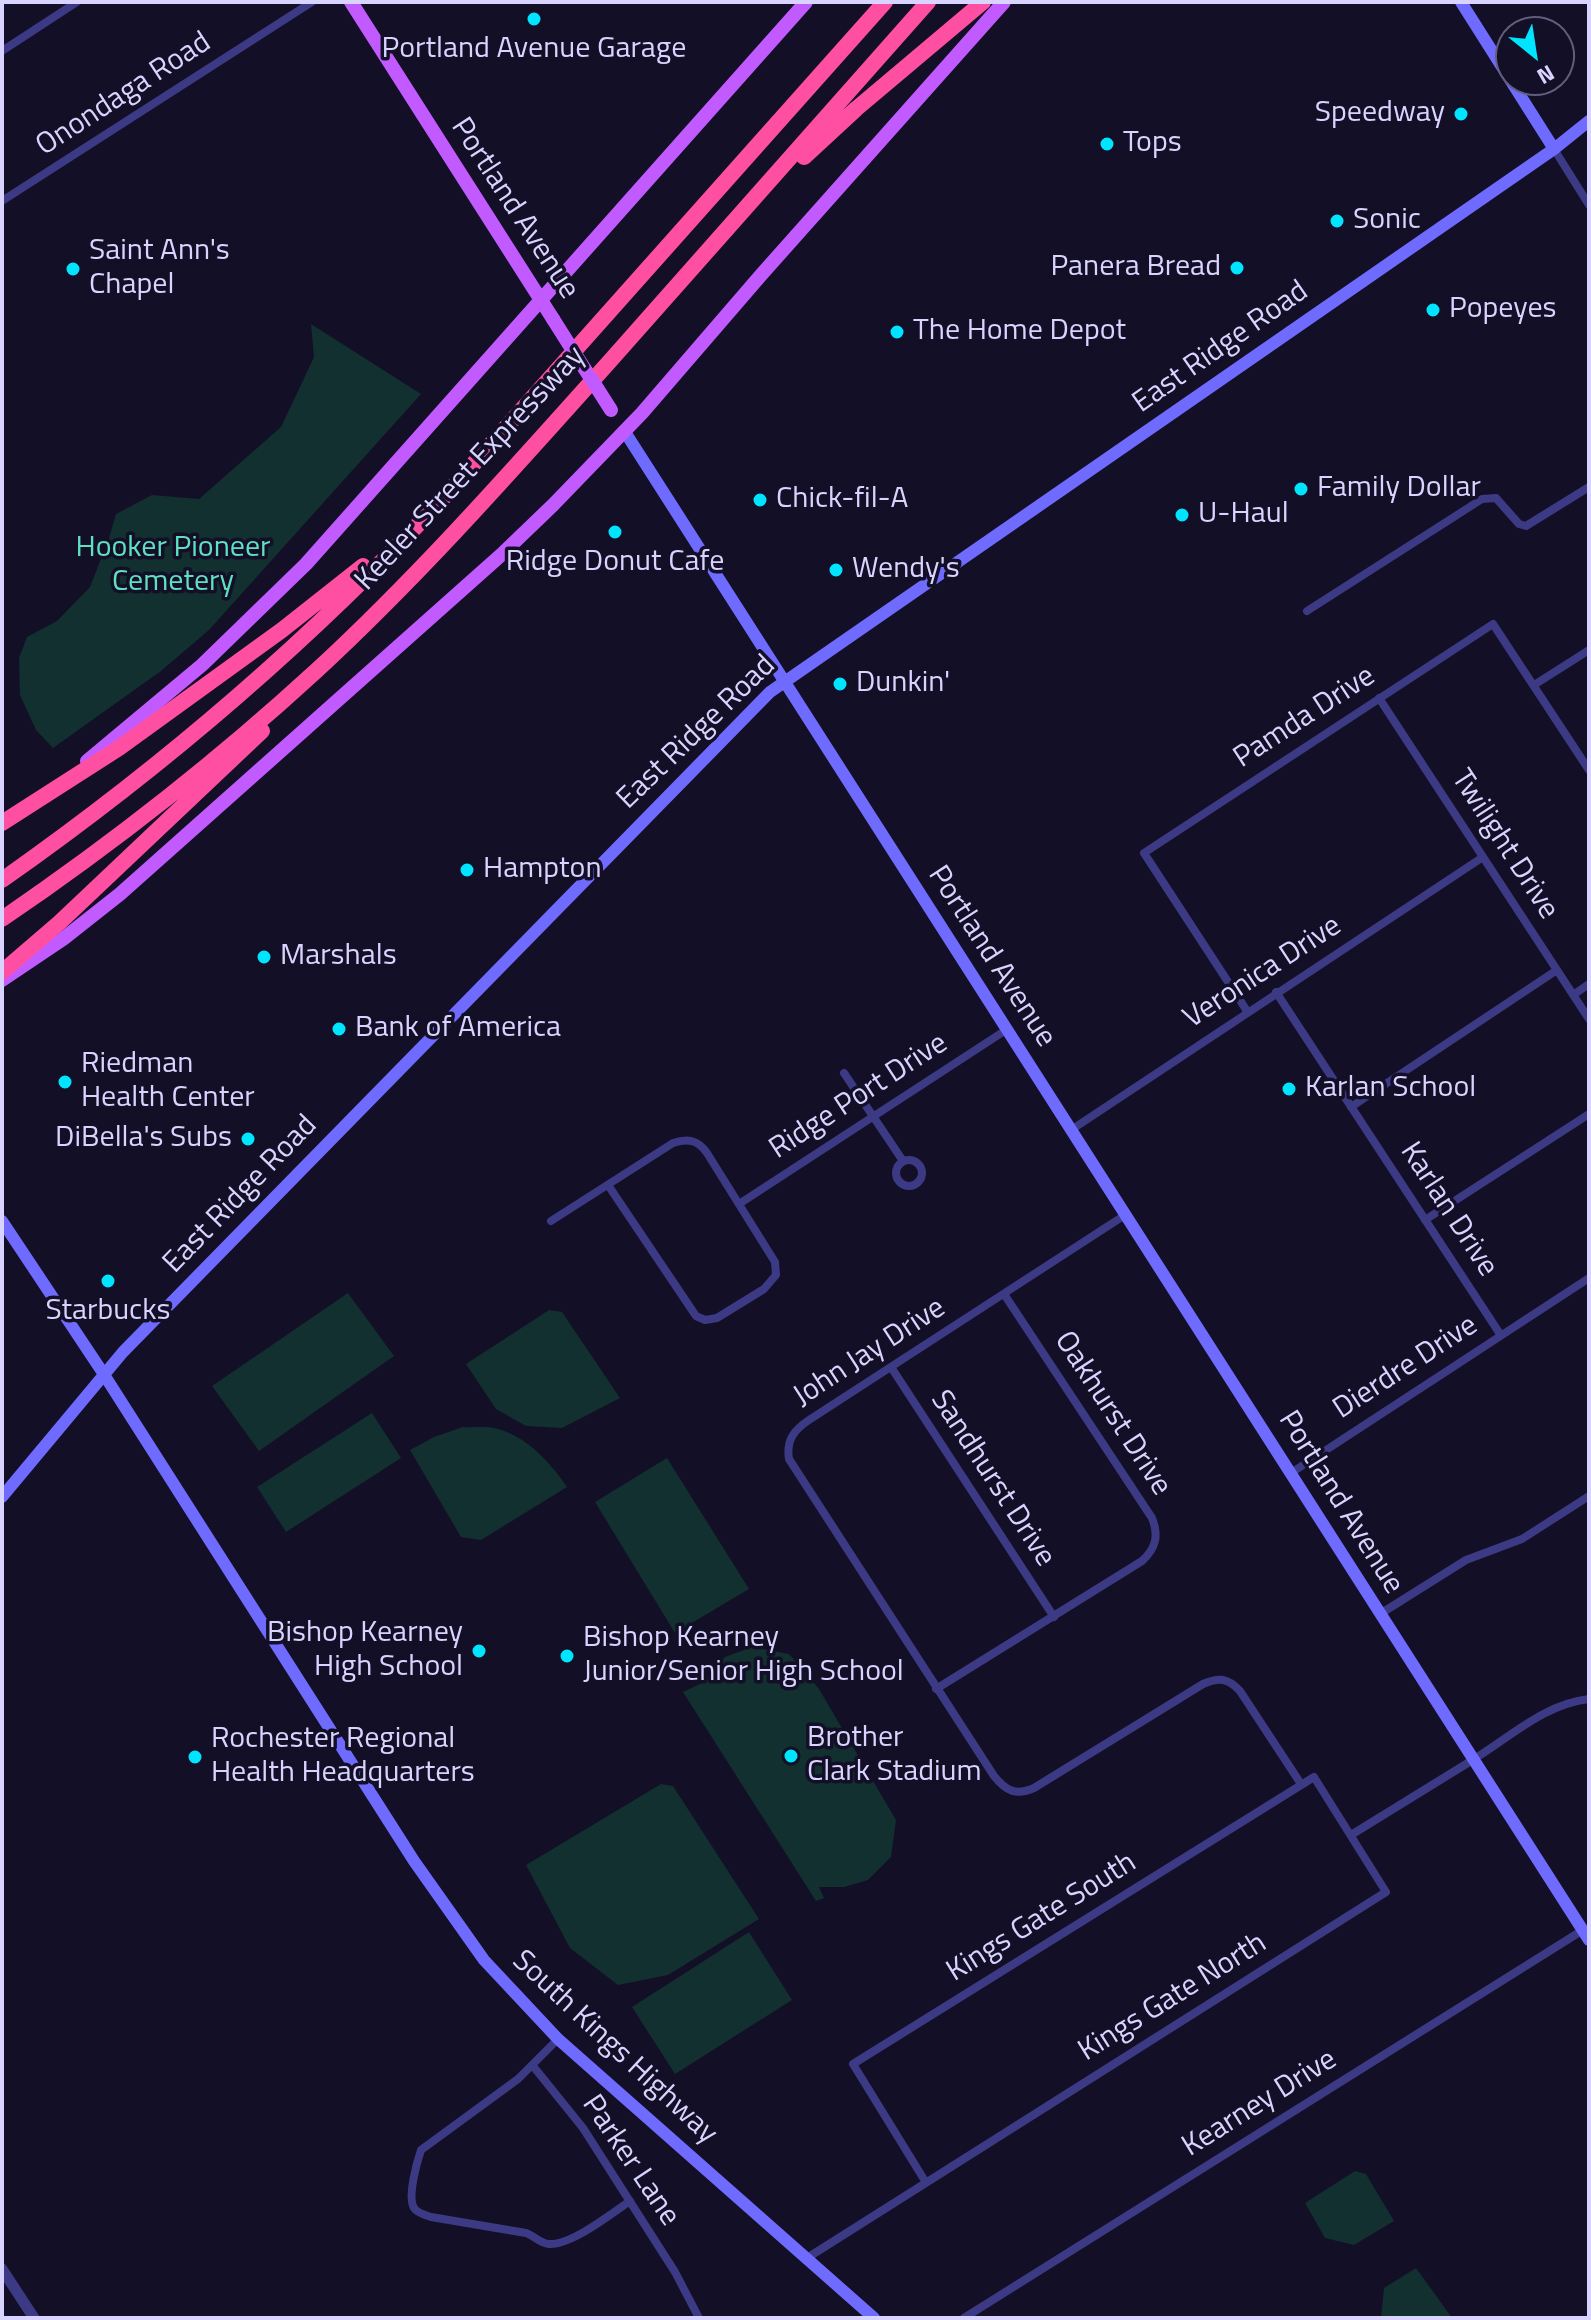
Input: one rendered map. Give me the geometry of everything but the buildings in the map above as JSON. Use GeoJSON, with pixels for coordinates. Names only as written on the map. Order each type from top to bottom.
{"type":"FeatureCollection","features":[{"type":"Feature","properties":{"kind":"highway"},"geometry":{"type":"LineString","coordinates":[[748,156],[873,2]]}},
{"type":"Feature","properties":{"kind":"highway","name":"Keeler Street Expressway"},"geometry":{"type":"LineString","coordinates":[[2,880],[116,796],[236,699],[343,600],[457,483],[885,2]]}},
{"type":"Feature","properties":{"kind":"highway","name":"Keeler Street Expressway"},"geometry":{"type":"LineString","coordinates":[[2,919],[179,788],[277,706],[357,632],[472,514],[928,2]]}},
{"type":"Feature","properties":{"kind":"highway"},"geometry":{"type":"LineString","coordinates":[[692,269],[832,130],[983,2]]}},
{"type":"Feature","properties":{"kind":"highway"},"geometry":{"type":"LineString","coordinates":[[2,823],[95,765],[282,630],[390,544],[457,483]]}},
{"type":"Feature","properties":{"kind":"highway"},"geometry":{"type":"LineString","coordinates":[[2,972],[222,771],[357,632]]}},
{"type":"Feature","properties":{"kind":"main road","name":"Portland Avenue"},"geometry":{"type":"LineString","coordinates":[[351,2],[1586,1935]]}},
{"type":"Feature","properties":{"kind":"main road"},"geometry":{"type":"LineString","coordinates":[[2,823],[119,736],[248,622],[339,528],[806,2]]}},
{"type":"Feature","properties":{"kind":"main road"},"geometry":{"type":"LineString","coordinates":[[2,980],[63,939],[120,894],[514,543],[625,432],[1004,2]]}},
{"type":"Feature","properties":{"kind":"main road"},"geometry":{"type":"LineString","coordinates":[[1461,2],[1554,149]]}},
{"type":"Feature","properties":{"kind":"main road","name":"East Ridge Road"},"geometry":{"type":"LineString","coordinates":[[2,1497],[103,1373],[763,699],[784,681],[1554,149],[1589,121]]}},
{"type":"Feature","properties":{"kind":"main road","name":"South Kings Highway"},"geometry":{"type":"LineString","coordinates":[[2,1221],[449,1912],[484,1960],[558,2039],[874,2318]]}},
{"type":"Feature","properties":{"kind":"street"},"geometry":{"type":"LineString","coordinates":[[2,51],[77,2]]}},
{"type":"Feature","properties":{"kind":"street","name":"Onondaga Road"},"geometry":{"type":"LineString","coordinates":[[2,201],[312,2]]}},
{"type":"Feature","properties":{"kind":"street"},"geometry":{"type":"LineString","coordinates":[[1554,149],[1589,205]]}},
{"type":"Feature","properties":{"kind":"street"},"geometry":{"type":"LineString","coordinates":[[1307,611],[1482,499],[1496,498],[1519,524],[1526,526],[1589,487]]}},
{"type":"Feature","properties":{"kind":"street","name":"Pamda Drive"},"geometry":{"type":"LineString","coordinates":[[1247,1011],[1144,853],[1493,624],[1534,685]]}},
{"type":"Feature","properties":{"kind":"street"},"geometry":{"type":"LineString","coordinates":[[1589,650],[1534,685],[1589,770]]}},
{"type":"Feature","properties":{"kind":"street","name":"Twilight Drive"},"geometry":{"type":"LineString","coordinates":[[1379,698],[1589,1019]]}},
{"type":"Feature","properties":{"kind":"street","name":"Veronica Drive"},"geometry":{"type":"LineString","coordinates":[[1071,1130],[1483,857]]}},
{"type":"Feature","properties":{"kind":"street"},"geometry":{"type":"LineString","coordinates":[[1351,1107],[1557,970]]}},
{"type":"Feature","properties":{"kind":"street"},"geometry":{"type":"LineString","coordinates":[[1573,995],[1589,984]]}},
{"type":"Feature","properties":{"kind":"street","name":"Karlan Drive"},"geometry":{"type":"LineString","coordinates":[[1276,992],[1500,1334]]}},
{"type":"Feature","properties":{"kind":"street","name":"Ridge Port Drive"},"geometry":{"type":"LineString","coordinates":[[739,1204],[1006,1030]]}},
{"type":"Feature","properties":{"kind":"street"},"geometry":{"type":"LineString","coordinates":[[844,1073],[903,1161]]}},
{"type":"Feature","properties":{"kind":"street"},"geometry":{"type":"LineString","coordinates":[[1425,1220],[1589,1114]]}},
{"type":"Feature","properties":{"kind":"street"},"geometry":{"type":"LineString","coordinates":[[551,1221],[673,1143],[689,1140],[696,1142],[707,1153],[775,1262],[776,1275],[764,1289],[717,1318],[705,1320],[696,1316],[608,1185]]}},
{"type":"Feature","properties":{"kind":"street","name":"John Jay Drive"},"geometry":{"type":"LineString","coordinates":[[1125,1215],[799,1427],[787,1451],[797,1474],[1001,1785],[1014,1793],[1023,1793],[1203,1684],[1223,1678],[1233,1682],[1240,1691],[1301,1784]]}},
{"type":"Feature","properties":{"kind":"street","name":"Dierdre Drive"},"geometry":{"type":"LineString","coordinates":[[1291,1473],[1589,1278]]}},
{"type":"Feature","properties":{"kind":"street","name":"Oakhurst Drive"},"geometry":{"type":"LineString","coordinates":[[936,1689],[1149,1555],[1156,1539],[1152,1518],[1004,1294]]}},
{"type":"Feature","properties":{"kind":"street","name":"Sandhurst Drive"},"geometry":{"type":"LineString","coordinates":[[891,1367],[1054,1617]]}},
{"type":"Feature","properties":{"kind":"street"},"geometry":{"type":"LineString","coordinates":[[1380,1614],[1466,1560],[1522,1539],[1589,1496]]}},
{"type":"Feature","properties":{"kind":"street"},"geometry":{"type":"LineString","coordinates":[[1301,1784],[1314,1777],[1351,1835],[1551,1708],[1589,1699]]}},
{"type":"Feature","properties":{"kind":"street","name":"Kings Gate South"},"geometry":{"type":"LineString","coordinates":[[925,2181],[853,2064],[1301,1784]]}},
{"type":"Feature","properties":{"kind":"street","name":"Kings Gate North"},"geometry":{"type":"LineString","coordinates":[[807,2258],[1386,1892],[1351,1835]]}},
{"type":"Feature","properties":{"kind":"street","name":"Kearney Drive"},"geometry":{"type":"LineString","coordinates":[[964,2318],[1586,1935]]}},
{"type":"Feature","properties":{"kind":"street"},"geometry":{"type":"LineString","coordinates":[[558,2039],[533,2066],[421,2150],[411,2196],[413,2207],[431,2217],[526,2233],[539,2242],[551,2244],[562,2243],[575,2236],[630,2201]]}},
{"type":"Feature","properties":{"kind":"street","name":"Parker Lane"},"geometry":{"type":"LineString","coordinates":[[533,2066],[583,2128],[675,2272],[699,2318]]}},
{"type":"Feature","properties":{"kind":"street"},"geometry":{"type":"LineString","coordinates":[[2,2269],[34,2318]]}},
{"type":"Feature","properties":{"kind":"green space","name":"Hooker Pioneer Cemetery"},"geometry":{"type":"Polygon","coordinates":[[[311,324],[421,394],[209,630],[161,671],[53,748],[36,730],[20,695],[19,658],[27,637],[57,621],[90,587],[116,514],[152,495],[199,499],[281,427],[314,357],[311,324]]]}},
{"type":"Feature","properties":{"kind":"green space"},"geometry":{"type":"Polygon","coordinates":[[[348,1293],[394,1356],[259,1451],[212,1386],[348,1293]]]}},
{"type":"Feature","properties":{"kind":"green space"},"geometry":{"type":"Polygon","coordinates":[[[549,1310],[562,1312],[620,1398],[562,1428],[526,1426],[496,1409],[466,1364],[549,1310]]]}},
{"type":"Feature","properties":{"kind":"green space"},"geometry":{"type":"Polygon","coordinates":[[[372,1413],[401,1458],[286,1532],[257,1487],[372,1413]]]}},
{"type":"Feature","properties":{"kind":"green space"},"geometry":{"type":"Polygon","coordinates":[[[463,1427],[494,1428],[517,1437],[545,1459],[567,1487],[481,1540],[461,1537],[410,1450],[463,1427]]]}},
{"type":"Feature","properties":{"kind":"green space"},"geometry":{"type":"Polygon","coordinates":[[[667,1458],[749,1589],[675,1633],[595,1502],[667,1458]]]}},
{"type":"Feature","properties":{"kind":"green space","name":"Brother Clark Stadium"},"geometry":{"type":"Polygon","coordinates":[[[752,1647],[789,1654],[819,1689],[896,1820],[891,1857],[868,1880],[844,1887],[819,1887],[824,1898],[816,1901],[683,1692],[702,1683],[725,1657],[752,1647]]]}},
{"type":"Feature","properties":{"kind":"green space"},"geometry":{"type":"Polygon","coordinates":[[[661,1784],[673,1786],[759,1919],[668,1975],[618,1985],[570,1948],[526,1865],[661,1784]]]}},
{"type":"Feature","properties":{"kind":"green space"},"geometry":{"type":"Polygon","coordinates":[[[749,1932],[792,2000],[675,2074],[632,2007],[749,1932]]]}},
{"type":"Feature","properties":{"kind":"green space"},"geometry":{"type":"Polygon","coordinates":[[[1355,2171],[1366,2174],[1394,2221],[1354,2245],[1325,2238],[1305,2203],[1355,2171]]]}},
{"type":"Feature","properties":{"kind":"green space"},"geometry":{"type":"Polygon","coordinates":[[[1416,2268],[1452,2318],[1381,2318],[1384,2288],[1416,2268]]]}},
{"type":"Feature","properties":{"kind":"place","name":"Portland Avenue Garage"},"geometry":{"type":"Point","coordinates":[534,19]}},
{"type":"Feature","properties":{"kind":"place","name":"Speedway"},"geometry":{"type":"Point","coordinates":[1461,114]}},
{"type":"Feature","properties":{"kind":"place","name":"Tops"},"geometry":{"type":"Point","coordinates":[1107,144]}},
{"type":"Feature","properties":{"kind":"place","name":"Sonic"},"geometry":{"type":"Point","coordinates":[1337,221]}},
{"type":"Feature","properties":{"kind":"place","name":"Panera Bread"},"geometry":{"type":"Point","coordinates":[1237,268]}},
{"type":"Feature","properties":{"kind":"place","name":"Saint Ann's Chapel"},"geometry":{"type":"Point","coordinates":[73,269]}},
{"type":"Feature","properties":{"kind":"place","name":"Popeyes"},"geometry":{"type":"Point","coordinates":[1433,310]}},
{"type":"Feature","properties":{"kind":"place","name":"The Home Depot"},"geometry":{"type":"Point","coordinates":[897,332]}},
{"type":"Feature","properties":{"kind":"place","name":"Family Dollar"},"geometry":{"type":"Point","coordinates":[1301,489]}},
{"type":"Feature","properties":{"kind":"place","name":"Chick-fil-A"},"geometry":{"type":"Point","coordinates":[760,500]}},
{"type":"Feature","properties":{"kind":"place","name":"U-Haul"},"geometry":{"type":"Point","coordinates":[1182,515]}},
{"type":"Feature","properties":{"kind":"place","name":"Ridge Donut Cafe"},"geometry":{"type":"Point","coordinates":[615,532]}},
{"type":"Feature","properties":{"kind":"place","name":"Wendy's"},"geometry":{"type":"Point","coordinates":[836,570]}},
{"type":"Feature","properties":{"kind":"place","name":"Dunkin'"},"geometry":{"type":"Point","coordinates":[840,684]}},
{"type":"Feature","properties":{"kind":"place","name":"Hampton"},"geometry":{"type":"Point","coordinates":[467,870]}},
{"type":"Feature","properties":{"kind":"place","name":"Marshals"},"geometry":{"type":"Point","coordinates":[264,957]}},
{"type":"Feature","properties":{"kind":"place","name":"Bank of America"},"geometry":{"type":"Point","coordinates":[339,1029]}},
{"type":"Feature","properties":{"kind":"place","name":"Riedman Health Center"},"geometry":{"type":"Point","coordinates":[65,1082]}},
{"type":"Feature","properties":{"kind":"place","name":"Karlan School"},"geometry":{"type":"Point","coordinates":[1289,1089]}},
{"type":"Feature","properties":{"kind":"place","name":"DiBella's Subs"},"geometry":{"type":"Point","coordinates":[248,1139]}},
{"type":"Feature","properties":{"kind":"place","name":"Starbucks"},"geometry":{"type":"Point","coordinates":[108,1281]}},
{"type":"Feature","properties":{"kind":"place","name":"Bishop Kearney High School"},"geometry":{"type":"Point","coordinates":[479,1651]}},
{"type":"Feature","properties":{"kind":"place","name":"Bishop Kearney Junior/Senior High School"},"geometry":{"type":"Point","coordinates":[567,1656]}},
{"type":"Feature","properties":{"kind":"place","name":"Brother Clark Stadium"},"geometry":{"type":"Point","coordinates":[791,1756]}},
{"type":"Feature","properties":{"kind":"place","name":"Rochester Regional Health Headquarters"},"geometry":{"type":"Point","coordinates":[195,1757]}}]}
